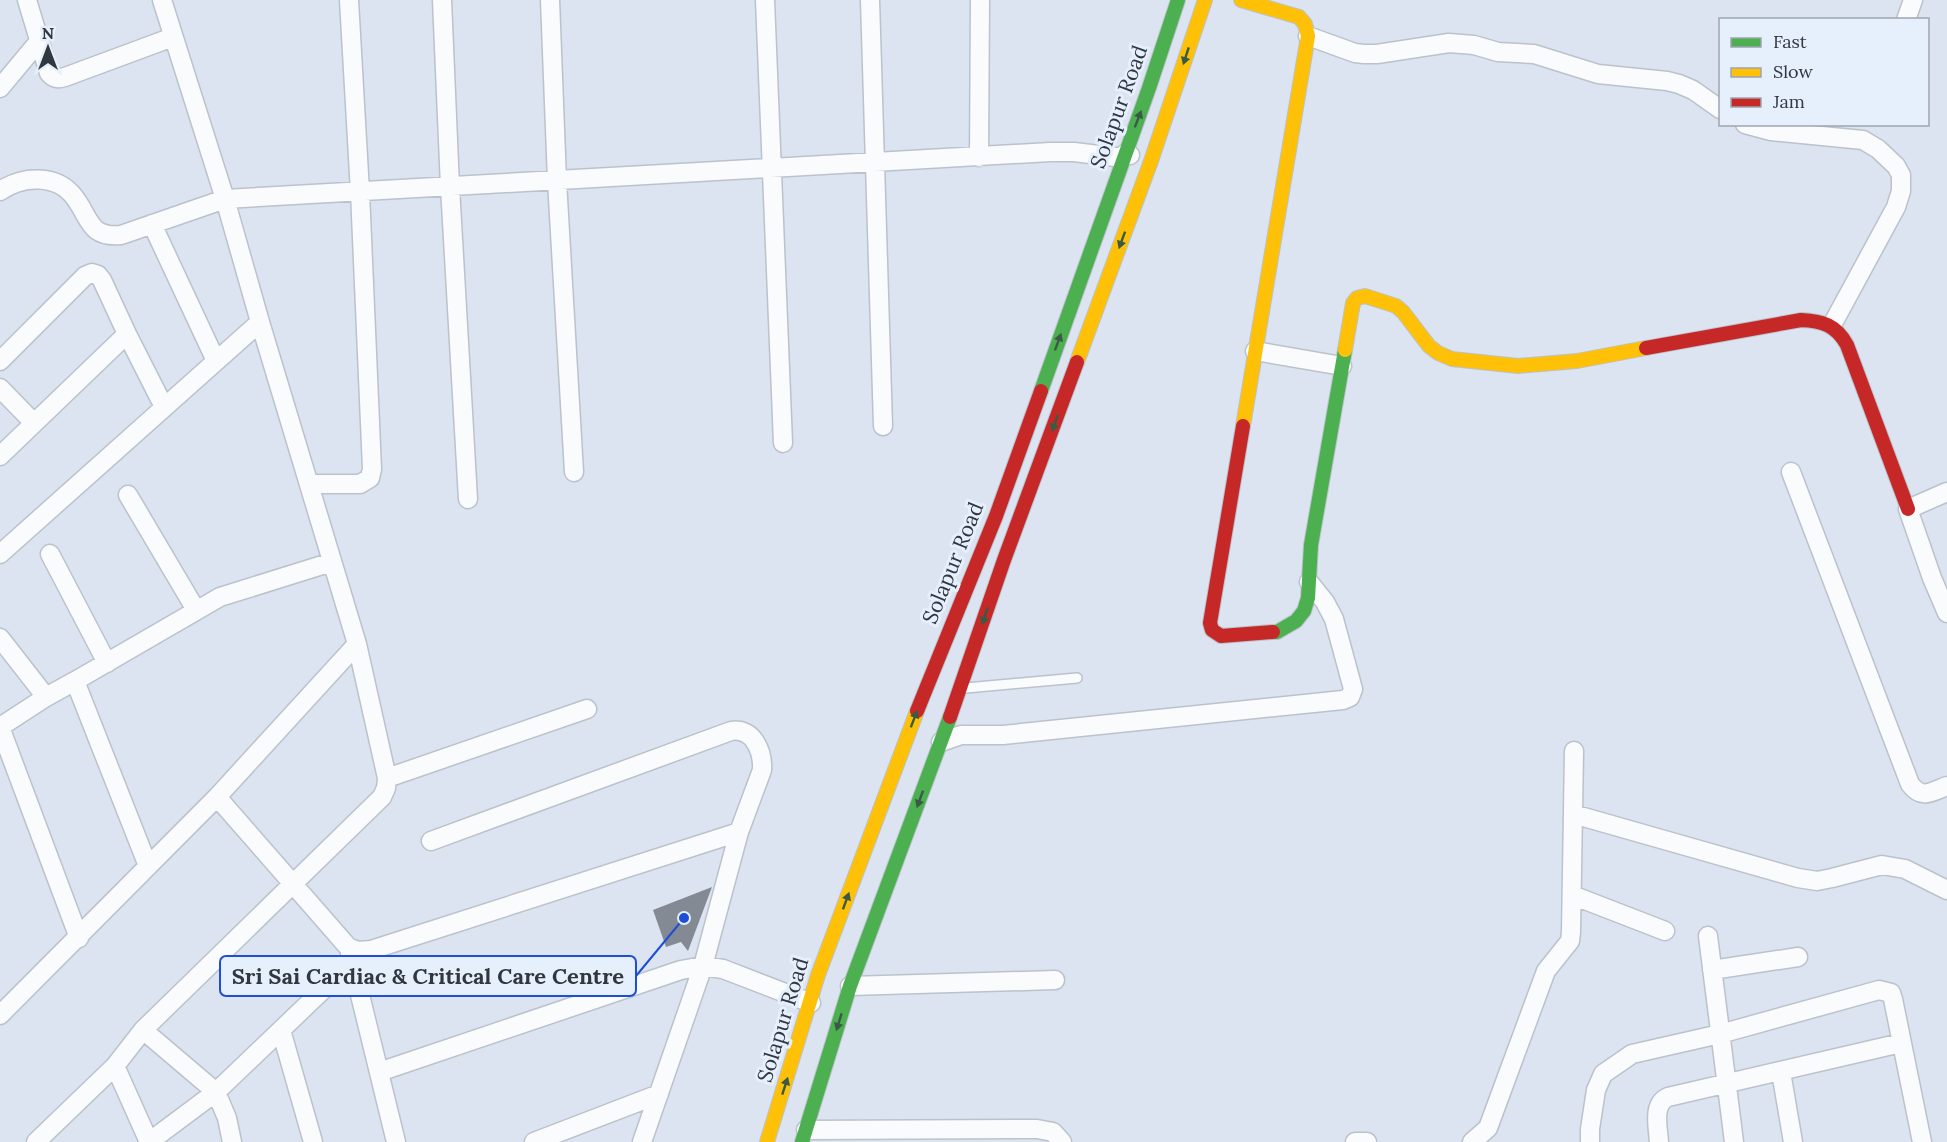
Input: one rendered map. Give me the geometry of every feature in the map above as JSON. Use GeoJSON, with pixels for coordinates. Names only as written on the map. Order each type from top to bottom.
{"type":"FeatureCollection","features":[{"type":"Feature","properties":{"kind":"main road","name":"Solapur Road"},"geometry":{"type":"LineString","coordinates":[[766,1142],[818,975],[910,730],[996,516],[1149,88],[1178,0]]}},
{"type":"Feature","properties":{"kind":"main road"},"geometry":{"type":"LineString","coordinates":[[804,1136],[850,986],[962,689],[1004,560],[1151,161],[1205,0]]}},
{"type":"Feature","properties":{"kind":"main road"},"geometry":{"type":"LineString","coordinates":[[1241,0],[1299,17],[1305,24],[1308,36],[1220,562],[1210,626],[1214,633],[1221,636],[1277,632],[1287,627],[1304,611],[1308,598],[1309,570],[1353,303],[1357,298],[1365,296],[1388,303],[1403,312],[1437,353],[1452,359],[1518,366],[1576,361],[1802,320],[1832,325],[1841,333],[1847,345],[1908,509]]}},
{"type":"Feature","properties":{"kind":"street"},"geometry":{"type":"LineString","coordinates":[[27,0],[49,73],[54,78],[59,79],[173,37]]}},
{"type":"Feature","properties":{"kind":"street"},"geometry":{"type":"LineString","coordinates":[[36,1142],[115,1066],[143,1030],[382,797],[386,788],[387,778],[357,644],[225,200],[162,0]]}},
{"type":"Feature","properties":{"kind":"street"},"geometry":{"type":"LineString","coordinates":[[309,484],[360,484],[370,478],[372,469],[349,0]]}},
{"type":"Feature","properties":{"kind":"street"},"geometry":{"type":"LineString","coordinates":[[442,0],[468,499]]}},
{"type":"Feature","properties":{"kind":"street"},"geometry":{"type":"LineString","coordinates":[[550,0],[557,181],[574,472]]}},
{"type":"Feature","properties":{"kind":"street"},"geometry":{"type":"LineString","coordinates":[[765,0],[783,443]]}},
{"type":"Feature","properties":{"kind":"street"},"geometry":{"type":"LineString","coordinates":[[870,0],[883,426]]}},
{"type":"Feature","properties":{"kind":"street"},"geometry":{"type":"LineString","coordinates":[[979,157],[980,0]]}},
{"type":"Feature","properties":{"kind":"street"},"geometry":{"type":"LineString","coordinates":[[1907,18],[1913,0]]}},
{"type":"Feature","properties":{"kind":"street"},"geometry":{"type":"LineString","coordinates":[[1308,36],[1355,53],[1364,54],[1449,43],[1474,45],[1498,52],[1534,54],[1598,75],[1679,84],[1693,90],[1719,108]]}},
{"type":"Feature","properties":{"kind":"street"},"geometry":{"type":"LineString","coordinates":[[0,88],[40,40]]}},
{"type":"Feature","properties":{"kind":"street"},"geometry":{"type":"LineString","coordinates":[[1752,126],[1771,131],[1866,132],[1878,149],[1896,166],[1900,175],[1901,191],[1896,207],[1832,325]]}},
{"type":"Feature","properties":{"kind":"street"},"geometry":{"type":"LineString","coordinates":[[0,191],[13,183],[28,179],[43,179],[58,184],[74,196],[91,226],[109,236],[121,235],[225,200],[1074,152],[1123,158],[1125,154],[1151,161]]}},
{"type":"Feature","properties":{"kind":"street"},"geometry":{"type":"LineString","coordinates":[[152,224],[216,361]]}},
{"type":"Feature","properties":{"kind":"street"},"geometry":{"type":"LineString","coordinates":[[0,361],[86,276],[92,273],[98,275],[102,280],[164,407]]}},
{"type":"Feature","properties":{"kind":"street"},"geometry":{"type":"LineString","coordinates":[[0,554],[260,322]]}},
{"type":"Feature","properties":{"kind":"street"},"geometry":{"type":"LineString","coordinates":[[0,456],[127,334]]}},
{"type":"Feature","properties":{"kind":"street"},"geometry":{"type":"LineString","coordinates":[[1255,351],[1342,366]]}},
{"type":"Feature","properties":{"kind":"street"},"geometry":{"type":"LineString","coordinates":[[0,388],[34,423]]}},
{"type":"Feature","properties":{"kind":"street"},"geometry":{"type":"LineString","coordinates":[[1791,472],[1910,784],[1916,791],[1925,794],[1947,786]]}},
{"type":"Feature","properties":{"kind":"street"},"geometry":{"type":"LineString","coordinates":[[1946,608],[1932,578],[1908,509],[1947,492]]}},
{"type":"Feature","properties":{"kind":"street"},"geometry":{"type":"LineString","coordinates":[[128,495],[196,610]]}},
{"type":"Feature","properties":{"kind":"street"},"geometry":{"type":"LineString","coordinates":[[50,554],[107,663]]}},
{"type":"Feature","properties":{"kind":"street"},"geometry":{"type":"LineString","coordinates":[[79,938],[0,726],[196,610],[235,591],[332,562]]}},
{"type":"Feature","properties":{"kind":"street"},"geometry":{"type":"LineString","coordinates":[[942,742],[961,735],[1003,735],[1343,700],[1350,697],[1353,689],[1335,619],[1309,570]]}},
{"type":"Feature","properties":{"kind":"street"},"geometry":{"type":"LineString","coordinates":[[0,639],[46,697]]}},
{"type":"Feature","properties":{"kind":"street"},"geometry":{"type":"LineString","coordinates":[[0,1015],[217,797],[357,644]]}},
{"type":"Feature","properties":{"kind":"street"},"geometry":{"type":"LineString","coordinates":[[75,681],[148,866]]}},
{"type":"Feature","properties":{"kind":"street"},"geometry":{"type":"LineString","coordinates":[[387,778],[587,709]]}},
{"type":"Feature","properties":{"kind":"street"},"geometry":{"type":"LineString","coordinates":[[431,841],[738,730],[751,735],[763,761],[762,770],[739,832],[703,966],[642,1142]]}},
{"type":"Feature","properties":{"kind":"street"},"geometry":{"type":"LineString","coordinates":[[1476,1141],[1488,1128],[1546,971],[1570,941],[1574,751]]}},
{"type":"Feature","properties":{"kind":"street"},"geometry":{"type":"LineString","coordinates":[[217,797],[293,884],[350,955],[396,1142]]}},
{"type":"Feature","properties":{"kind":"street"},"geometry":{"type":"LineString","coordinates":[[1573,814],[1798,878],[1824,879],[1882,865],[1905,869],[1947,890]]}},
{"type":"Feature","properties":{"kind":"street"},"geometry":{"type":"LineString","coordinates":[[115,1066],[149,1142],[216,1092],[281,1030],[350,955],[739,832]]}},
{"type":"Feature","properties":{"kind":"street"},"geometry":{"type":"LineString","coordinates":[[1572,895],[1665,931]]}},
{"type":"Feature","properties":{"kind":"street"},"geometry":{"type":"LineString","coordinates":[[1707,936],[1734,1142]]}},
{"type":"Feature","properties":{"kind":"street"},"geometry":{"type":"LineString","coordinates":[[1712,970],[1798,957]]}},
{"type":"Feature","properties":{"kind":"street"},"geometry":{"type":"LineString","coordinates":[[379,1072],[681,970],[703,966],[723,969],[811,1003]]}},
{"type":"Feature","properties":{"kind":"street"},"geometry":{"type":"LineString","coordinates":[[850,986],[1055,980]]}},
{"type":"Feature","properties":{"kind":"street"},"geometry":{"type":"LineString","coordinates":[[1590,1142],[1596,1090],[1603,1074],[1632,1054],[1720,1034],[1879,990],[1891,993],[1922,1142]]}},
{"type":"Feature","properties":{"kind":"street"},"geometry":{"type":"LineString","coordinates":[[143,1030],[216,1092],[227,1118],[232,1142]]}},
{"type":"Feature","properties":{"kind":"street"},"geometry":{"type":"LineString","coordinates":[[281,1030],[313,1142]]}},
{"type":"Feature","properties":{"kind":"street"},"geometry":{"type":"LineString","coordinates":[[1659,1142],[1658,1111],[1663,1100],[1901,1043]]}},
{"type":"Feature","properties":{"kind":"street"},"geometry":{"type":"LineString","coordinates":[[1781,1072],[1793,1142]]}},
{"type":"Feature","properties":{"kind":"street"},"geometry":{"type":"LineString","coordinates":[[534,1142],[659,1094]]}},
{"type":"Feature","properties":{"kind":"street"},"geometry":{"type":"LineString","coordinates":[[804,1136],[964,1136],[1037,1129],[1053,1132],[1062,1142]]}},
{"type":"Feature","properties":{"kind":"street"},"geometry":{"type":"LineString","coordinates":[[1355,1142],[1367,1142]]}},
{"type":"Feature","properties":{"kind":"lane"},"geometry":{"type":"LineString","coordinates":[[962,689],[1077,678]]}},
{"type":"Feature","properties":{"kind":"building"},"geometry":{"type":"Polygon","coordinates":[[[712,887],[688,951],[681,942],[666,947],[653,910],[712,887]]]}},
{"type":"Feature","properties":{"kind":"traffic: fast"},"geometry":{"type":"LineString","coordinates":[[1041,391],[1178,0]]}},
{"type":"Feature","properties":{"kind":"traffic: fast"},"geometry":{"type":"LineString","coordinates":[[1273,632],[1296,621],[1304,611],[1308,598],[1311,545],[1345,350]]}},
{"type":"Feature","properties":{"kind":"traffic: fast"},"geometry":{"type":"LineString","coordinates":[[802,1142],[850,986],[950,717]]}},
{"type":"Feature","properties":{"kind":"traffic: slow"},"geometry":{"type":"LineString","coordinates":[[1077,362],[1151,161],[1205,0]]}},
{"type":"Feature","properties":{"kind":"traffic: slow"},"geometry":{"type":"LineString","coordinates":[[1241,0],[1299,17],[1305,24],[1308,36],[1243,426]]}},
{"type":"Feature","properties":{"kind":"traffic: slow"},"geometry":{"type":"LineString","coordinates":[[1345,350],[1353,303],[1357,298],[1365,296],[1396,306],[1429,346],[1452,359],[1518,366],[1577,361],[1646,348]]}},
{"type":"Feature","properties":{"kind":"traffic: slow"},"geometry":{"type":"LineString","coordinates":[[767,1142],[818,975],[917,711]]}},
{"type":"Feature","properties":{"kind":"traffic: jam"},"geometry":{"type":"LineString","coordinates":[[1646,348],[1801,320],[1828,325],[1843,338],[1847,345],[1908,509]]}},
{"type":"Feature","properties":{"kind":"traffic: jam"},"geometry":{"type":"LineString","coordinates":[[950,717],[1004,560],[1077,362]]}},
{"type":"Feature","properties":{"kind":"traffic: jam"},"geometry":{"type":"LineString","coordinates":[[917,711],[996,516],[1041,391]]}},
{"type":"Feature","properties":{"kind":"traffic: jam"},"geometry":{"type":"LineString","coordinates":[[1243,426],[1210,623],[1212,630],[1221,636],[1273,632]]}},
{"type":"Feature","properties":{"kind":"place","name":"Sri Sai Cardiac & Critical Care Centre"},"geometry":{"type":"Point","coordinates":[684,918]}}]}
